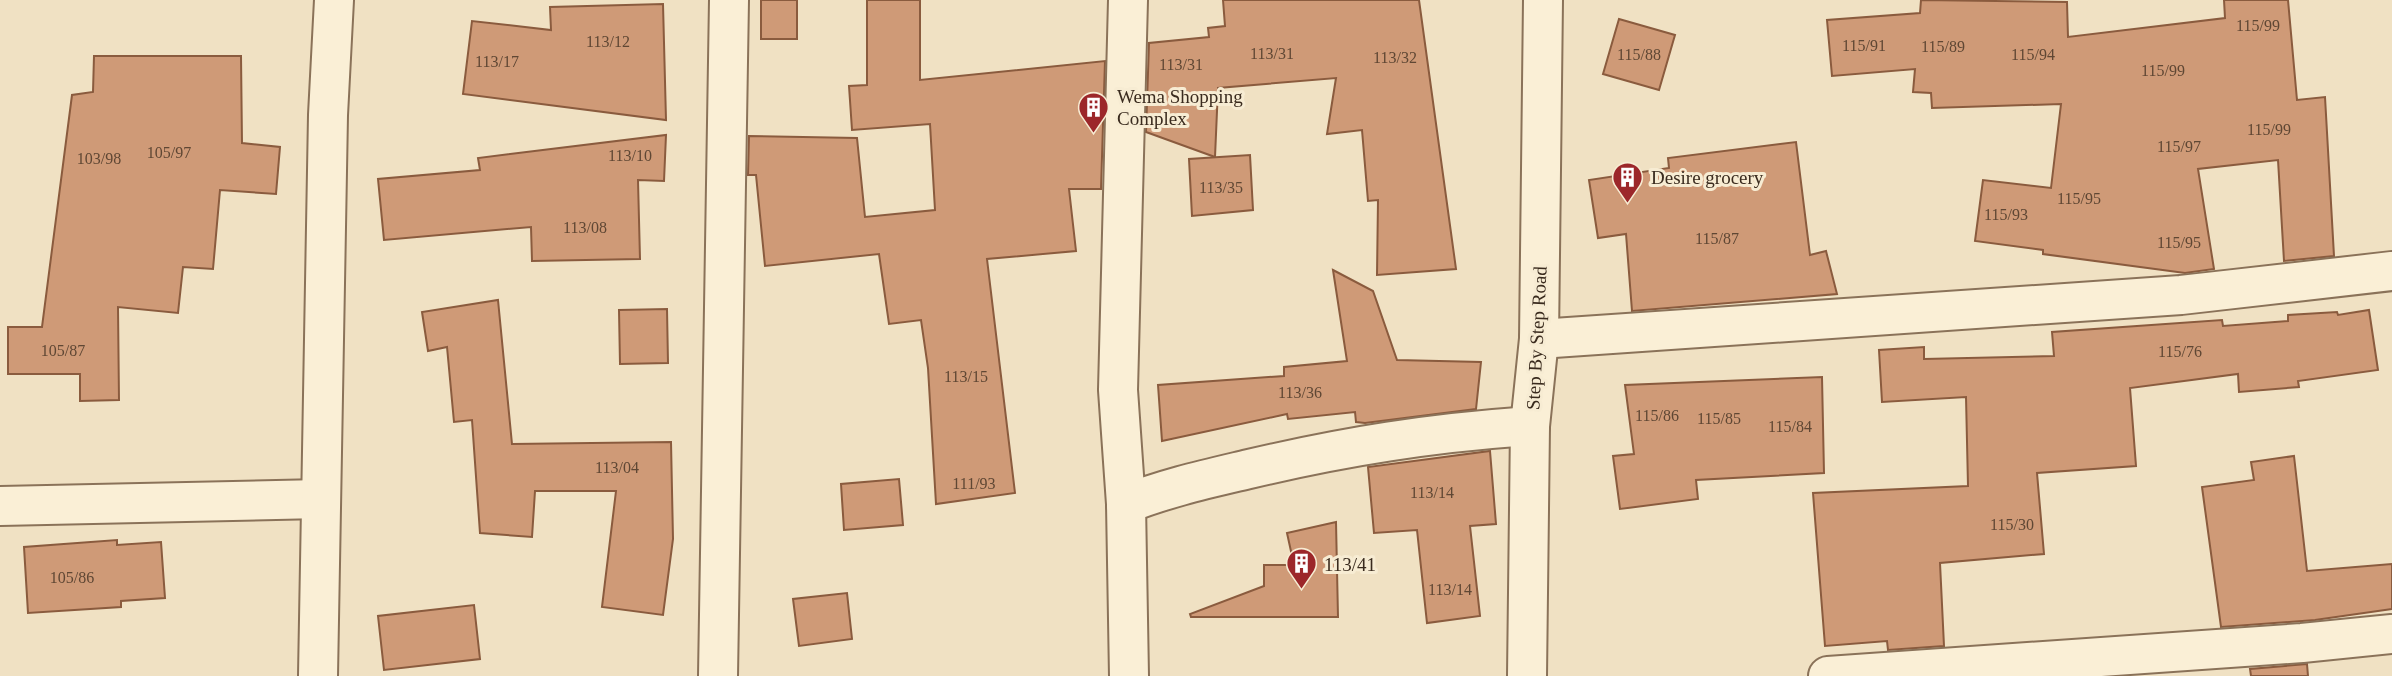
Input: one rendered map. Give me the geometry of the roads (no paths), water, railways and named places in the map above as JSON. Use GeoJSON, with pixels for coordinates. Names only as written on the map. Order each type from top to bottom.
{"type":"FeatureCollection","features":[{"type":"Feature","properties":{"kind":"street"},"geometry":{"type":"LineString","coordinates":[[318,676],[328,115],[334,0]]}},
{"type":"Feature","properties":{"kind":"street"},"geometry":{"type":"LineString","coordinates":[[718,676],[729,0]]}},
{"type":"Feature","properties":{"kind":"street"},"geometry":{"type":"LineString","coordinates":[[1128,0],[1118,390],[1126,505],[1129,676]]}},
{"type":"Feature","properties":{"kind":"street","name":"Step By Step Road"},"geometry":{"type":"LineString","coordinates":[[1527,676],[1530,426],[1539,339],[1544,0]]}},
{"type":"Feature","properties":{"kind":"street"},"geometry":{"type":"LineString","coordinates":[[1539,339],[2181,295],[2392,271]]}},
{"type":"Feature","properties":{"kind":"street"},"geometry":{"type":"LineString","coordinates":[[1126,505],[1161,490],[1336,448],[1431,433],[1530,426]]}},
{"type":"Feature","properties":{"kind":"street"},"geometry":{"type":"LineString","coordinates":[[0,506],[321,499]]}},
{"type":"Feature","properties":{"kind":"street"},"geometry":{"type":"LineString","coordinates":[[1828,676],[2302,643],[2392,634]]}},
{"type":"Feature","properties":{"kind":"place","name":"Wema Shopping Complex"},"geometry":{"type":"Point","coordinates":[1094,134]}},
{"type":"Feature","properties":{"kind":"place","name":"Desire grocery"},"geometry":{"type":"Point","coordinates":[1628,204]}},
{"type":"Feature","properties":{"kind":"place","name":"113/41"},"geometry":{"type":"Point","coordinates":[1301,591]}}]}
